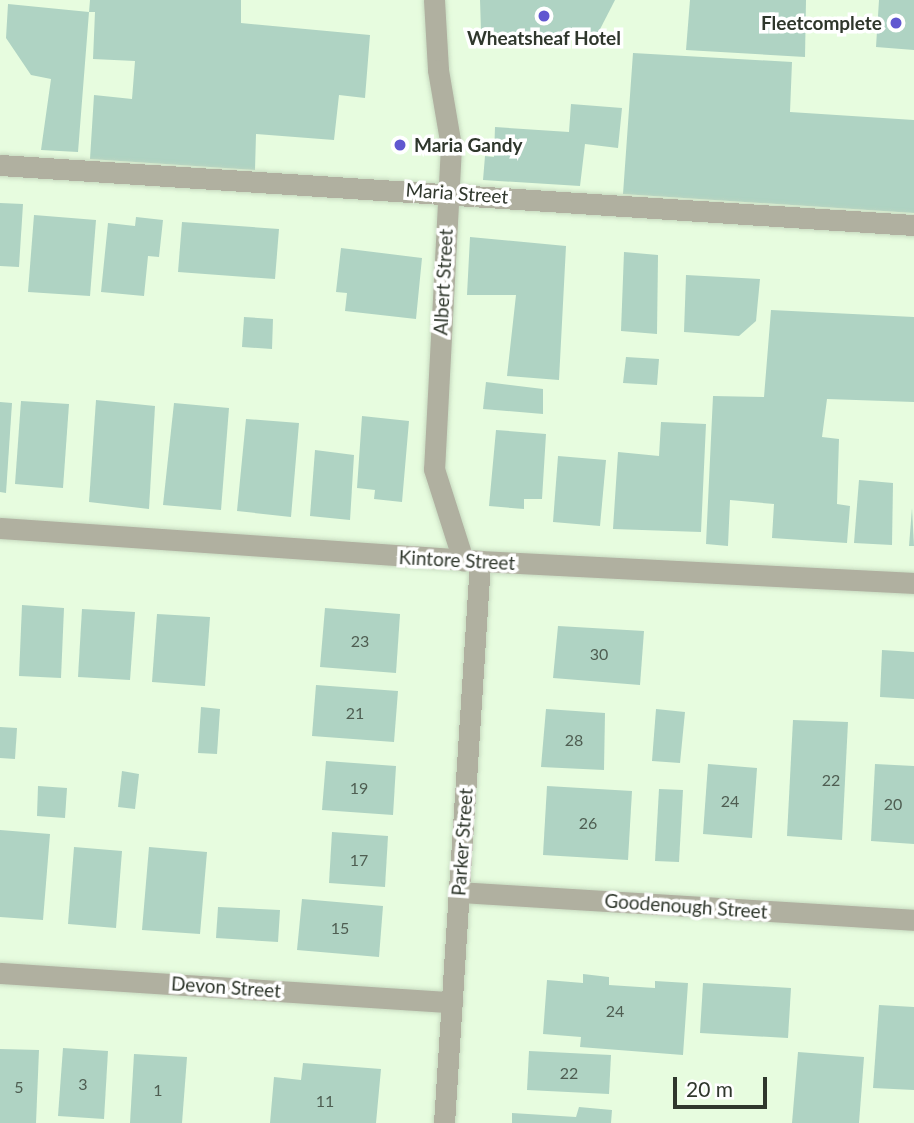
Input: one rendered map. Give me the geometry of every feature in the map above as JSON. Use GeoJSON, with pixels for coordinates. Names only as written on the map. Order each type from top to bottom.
{"type":"FeatureCollection","features":[{"type":"Feature","properties":{"kind":"street","name":"Albert Street"},"geometry":{"type":"LineString","coordinates":[[434,0],[438,70],[451,146],[434,469],[471,561]]}},
{"type":"Feature","properties":{"kind":"street","name":"Maria Street"},"geometry":{"type":"LineString","coordinates":[[0,165],[447,192],[914,225]]}},
{"type":"Feature","properties":{"kind":"street","name":"Kintore Street"},"geometry":{"type":"LineString","coordinates":[[0,528],[471,561],[914,583]]}},
{"type":"Feature","properties":{"kind":"street","name":"Parker Street"},"geometry":{"type":"LineString","coordinates":[[444,1123],[459,892],[471,561]]}},
{"type":"Feature","properties":{"kind":"street","name":"Goodenough Street"},"geometry":{"type":"LineString","coordinates":[[459,892],[914,920]]}},
{"type":"Feature","properties":{"kind":"street","name":"Devon Street"},"geometry":{"type":"LineString","coordinates":[[0,972],[452,1002]]}},
{"type":"Feature","properties":{"kind":"building"},"geometry":{"type":"Polygon","coordinates":[[[90,0],[241,0],[241,23],[370,35],[365,98],[339,95],[334,140],[256,134],[255,170],[90,159],[94,95],[132,99],[135,61],[93,59],[95,12],[89,12],[90,0]]]}},
{"type":"Feature","properties":{"kind":"building","name":"Wheatsheaf Hotel"},"geometry":{"type":"Polygon","coordinates":[[[480,0],[615,0],[595,39],[481,32],[480,0]]]}},
{"type":"Feature","properties":{"kind":"building"},"geometry":{"type":"Polygon","coordinates":[[[690,0],[806,0],[805,57],[686,50],[690,0]]]}},
{"type":"Feature","properties":{"kind":"building","name":"Fleetcomplete"},"geometry":{"type":"Polygon","coordinates":[[[879,0],[914,0],[914,50],[876,47],[879,0]]]}},
{"type":"Feature","properties":{"kind":"building"},"geometry":{"type":"Polygon","coordinates":[[[8,4],[89,12],[78,152],[41,150],[51,79],[31,75],[6,38],[8,4]]]}},
{"type":"Feature","properties":{"kind":"building"},"geometry":{"type":"Polygon","coordinates":[[[633,53],[792,62],[790,112],[914,120],[914,213],[623,194],[633,53]]]}},
{"type":"Feature","properties":{"kind":"building"},"geometry":{"type":"Polygon","coordinates":[[[571,104],[622,108],[618,148],[585,144],[580,186],[483,180],[485,156],[494,157],[495,127],[569,132],[571,104]]]}},
{"type":"Feature","properties":{"kind":"building"},"geometry":{"type":"Polygon","coordinates":[[[0,203],[23,204],[19,267],[0,266],[0,203]]]}},
{"type":"Feature","properties":{"kind":"building"},"geometry":{"type":"Polygon","coordinates":[[[34,215],[96,220],[90,296],[28,292],[34,215]]]}},
{"type":"Feature","properties":{"kind":"building"},"geometry":{"type":"Polygon","coordinates":[[[136,217],[163,220],[159,257],[148,256],[144,296],[101,292],[108,223],[135,226],[136,217]]]}},
{"type":"Feature","properties":{"kind":"building"},"geometry":{"type":"Polygon","coordinates":[[[182,222],[279,229],[275,279],[178,272],[182,222]]]}},
{"type":"Feature","properties":{"kind":"building"},"geometry":{"type":"Polygon","coordinates":[[[470,237],[566,246],[559,380],[507,376],[516,295],[467,295],[470,237]]]}},
{"type":"Feature","properties":{"kind":"building"},"geometry":{"type":"Polygon","coordinates":[[[341,248],[422,258],[416,319],[345,311],[347,293],[336,292],[341,248]]]}},
{"type":"Feature","properties":{"kind":"building"},"geometry":{"type":"Polygon","coordinates":[[[624,252],[658,255],[657,334],[621,331],[624,252]]]}},
{"type":"Feature","properties":{"kind":"building"},"geometry":{"type":"Polygon","coordinates":[[[686,275],[760,279],[756,321],[739,336],[684,332],[686,275]]]}},
{"type":"Feature","properties":{"kind":"building"},"geometry":{"type":"Polygon","coordinates":[[[771,310],[914,317],[914,402],[827,399],[822,437],[839,439],[837,504],[850,506],[847,543],[772,538],[774,504],[730,500],[728,546],[706,544],[713,396],[764,397],[771,310]]]}},
{"type":"Feature","properties":{"kind":"building"},"geometry":{"type":"Polygon","coordinates":[[[244,317],[273,319],[272,349],[242,347],[244,317]]]}},
{"type":"Feature","properties":{"kind":"building"},"geometry":{"type":"Polygon","coordinates":[[[626,357],[659,359],[657,385],[623,383],[626,357]]]}},
{"type":"Feature","properties":{"kind":"building"},"geometry":{"type":"Polygon","coordinates":[[[486,382],[543,389],[543,414],[483,409],[486,382]]]}},
{"type":"Feature","properties":{"kind":"building"},"geometry":{"type":"Polygon","coordinates":[[[96,400],[155,406],[149,509],[89,502],[96,400]]]}},
{"type":"Feature","properties":{"kind":"building"},"geometry":{"type":"Polygon","coordinates":[[[21,401],[69,404],[63,488],[15,484],[21,401]]]}},
{"type":"Feature","properties":{"kind":"building"},"geometry":{"type":"Polygon","coordinates":[[[0,402],[12,403],[6,493],[0,492],[0,402]]]}},
{"type":"Feature","properties":{"kind":"building"},"geometry":{"type":"Polygon","coordinates":[[[174,403],[229,408],[221,510],[163,505],[174,403]]]}},
{"type":"Feature","properties":{"kind":"building"},"geometry":{"type":"Polygon","coordinates":[[[362,416],[409,421],[402,502],[374,499],[375,490],[357,488],[362,416]]]}},
{"type":"Feature","properties":{"kind":"building"},"geometry":{"type":"Polygon","coordinates":[[[246,419],[299,423],[291,517],[237,511],[246,419]]]}},
{"type":"Feature","properties":{"kind":"building"},"geometry":{"type":"Polygon","coordinates":[[[661,422],[706,424],[701,532],[613,529],[618,452],[659,456],[661,422]]]}},
{"type":"Feature","properties":{"kind":"building"},"geometry":{"type":"Polygon","coordinates":[[[496,430],[546,434],[542,499],[524,499],[524,509],[489,506],[496,430]]]}},
{"type":"Feature","properties":{"kind":"building"},"geometry":{"type":"Polygon","coordinates":[[[315,450],[354,455],[350,520],[310,516],[315,450]]]}},
{"type":"Feature","properties":{"kind":"building"},"geometry":{"type":"Polygon","coordinates":[[[558,456],[606,460],[600,526],[553,522],[558,456]]]}},
{"type":"Feature","properties":{"kind":"building"},"geometry":{"type":"Polygon","coordinates":[[[859,480],[893,483],[892,545],[854,543],[859,480]]]}},
{"type":"Feature","properties":{"kind":"building"},"geometry":{"type":"Polygon","coordinates":[[[912,508],[914,546],[909,546],[912,508]]]}},
{"type":"Feature","properties":{"kind":"building"},"geometry":{"type":"Polygon","coordinates":[[[22,605],[64,608],[61,678],[19,676],[22,605]]]}},
{"type":"Feature","properties":{"kind":"building"},"geometry":{"type":"Polygon","coordinates":[[[325,608],[400,614],[396,673],[320,667],[325,608]]]}},
{"type":"Feature","properties":{"kind":"building"},"geometry":{"type":"Polygon","coordinates":[[[82,609],[135,612],[130,680],[78,677],[82,609]]]}},
{"type":"Feature","properties":{"kind":"building"},"geometry":{"type":"Polygon","coordinates":[[[157,614],[210,617],[205,686],[152,682],[157,614]]]}},
{"type":"Feature","properties":{"kind":"building"},"geometry":{"type":"Polygon","coordinates":[[[558,626],[644,631],[640,685],[553,678],[558,626]]]}},
{"type":"Feature","properties":{"kind":"building"},"geometry":{"type":"Polygon","coordinates":[[[882,650],[914,652],[914,699],[880,697],[882,650]]]}},
{"type":"Feature","properties":{"kind":"building"},"geometry":{"type":"Polygon","coordinates":[[[316,685],[398,691],[394,742],[312,736],[316,685]]]}},
{"type":"Feature","properties":{"kind":"building"},"geometry":{"type":"Polygon","coordinates":[[[201,707],[220,709],[217,754],[198,753],[201,707]]]}},
{"type":"Feature","properties":{"kind":"building"},"geometry":{"type":"Polygon","coordinates":[[[546,709],[605,713],[604,770],[541,767],[546,709]]]}},
{"type":"Feature","properties":{"kind":"building"},"geometry":{"type":"Polygon","coordinates":[[[656,709],[685,712],[680,763],[652,761],[656,709]]]}},
{"type":"Feature","properties":{"kind":"building"},"geometry":{"type":"Polygon","coordinates":[[[793,720],[848,722],[842,840],[787,836],[793,720]]]}},
{"type":"Feature","properties":{"kind":"building"},"geometry":{"type":"Polygon","coordinates":[[[0,727],[17,728],[15,759],[0,758],[0,727]]]}},
{"type":"Feature","properties":{"kind":"building"},"geometry":{"type":"Polygon","coordinates":[[[326,761],[396,766],[393,815],[322,810],[326,761]]]}},
{"type":"Feature","properties":{"kind":"building"},"geometry":{"type":"Polygon","coordinates":[[[708,764],[757,768],[752,838],[703,834],[708,764]]]}},
{"type":"Feature","properties":{"kind":"building"},"geometry":{"type":"Polygon","coordinates":[[[875,764],[914,766],[914,844],[871,841],[875,764]]]}},
{"type":"Feature","properties":{"kind":"building"},"geometry":{"type":"Polygon","coordinates":[[[122,771],[139,774],[135,809],[118,807],[122,771]]]}},
{"type":"Feature","properties":{"kind":"building"},"geometry":{"type":"Polygon","coordinates":[[[38,786],[67,788],[65,818],[37,816],[38,786]]]}},
{"type":"Feature","properties":{"kind":"building"},"geometry":{"type":"Polygon","coordinates":[[[547,786],[632,791],[628,860],[543,855],[547,786]]]}},
{"type":"Feature","properties":{"kind":"building"},"geometry":{"type":"Polygon","coordinates":[[[659,789],[683,790],[679,862],[655,861],[659,789]]]}},
{"type":"Feature","properties":{"kind":"building"},"geometry":{"type":"Polygon","coordinates":[[[0,830],[50,834],[43,920],[0,917],[0,830]]]}},
{"type":"Feature","properties":{"kind":"building"},"geometry":{"type":"Polygon","coordinates":[[[332,832],[388,836],[385,887],[329,883],[332,832]]]}},
{"type":"Feature","properties":{"kind":"building"},"geometry":{"type":"Polygon","coordinates":[[[74,847],[122,851],[116,928],[68,924],[74,847]]]}},
{"type":"Feature","properties":{"kind":"building"},"geometry":{"type":"Polygon","coordinates":[[[149,847],[207,852],[200,934],[142,930],[149,847]]]}},
{"type":"Feature","properties":{"kind":"building"},"geometry":{"type":"Polygon","coordinates":[[[302,899],[383,906],[379,957],[297,950],[302,899]]]}},
{"type":"Feature","properties":{"kind":"building"},"geometry":{"type":"Polygon","coordinates":[[[218,907],[280,910],[278,942],[216,938],[218,907]]]}},
{"type":"Feature","properties":{"kind":"building"},"geometry":{"type":"Polygon","coordinates":[[[583,974],[609,977],[609,985],[655,988],[655,981],[688,983],[683,1055],[580,1047],[581,1037],[543,1034],[547,980],[583,983],[583,974]]]}},
{"type":"Feature","properties":{"kind":"building"},"geometry":{"type":"Polygon","coordinates":[[[703,983],[791,988],[788,1038],[700,1033],[703,983]]]}},
{"type":"Feature","properties":{"kind":"building"},"geometry":{"type":"Polygon","coordinates":[[[879,1005],[914,1007],[914,1090],[873,1088],[879,1005]]]}},
{"type":"Feature","properties":{"kind":"building"},"geometry":{"type":"Polygon","coordinates":[[[63,1048],[108,1051],[104,1119],[58,1116],[63,1048]]]}},
{"type":"Feature","properties":{"kind":"building"},"geometry":{"type":"Polygon","coordinates":[[[0,1049],[39,1050],[36,1123],[0,1123],[0,1049]]]}},
{"type":"Feature","properties":{"kind":"building"},"geometry":{"type":"Polygon","coordinates":[[[529,1051],[611,1055],[609,1094],[527,1090],[529,1051]]]}},
{"type":"Feature","properties":{"kind":"building"},"geometry":{"type":"Polygon","coordinates":[[[798,1052],[864,1057],[859,1123],[792,1123],[798,1052]]]}},
{"type":"Feature","properties":{"kind":"building"},"geometry":{"type":"Polygon","coordinates":[[[134,1054],[187,1057],[182,1123],[130,1123],[134,1054]]]}},
{"type":"Feature","properties":{"kind":"building"},"geometry":{"type":"Polygon","coordinates":[[[303,1063],[381,1069],[376,1123],[270,1123],[274,1077],[301,1080],[303,1063]]]}},
{"type":"Feature","properties":{"kind":"building"},"geometry":{"type":"Polygon","coordinates":[[[579,1107],[612,1110],[611,1123],[512,1123],[512,1113],[576,1117],[579,1107]]]}},
{"type":"Feature","properties":{"kind":"place","name":"Wheatsheaf Hotel"},"geometry":{"type":"Point","coordinates":[544,16]}},
{"type":"Feature","properties":{"kind":"place","name":"Fleetcomplete"},"geometry":{"type":"Point","coordinates":[896,23]}},
{"type":"Feature","properties":{"kind":"place","name":"Maria Gandy"},"geometry":{"type":"Point","coordinates":[400,145]}}]}
